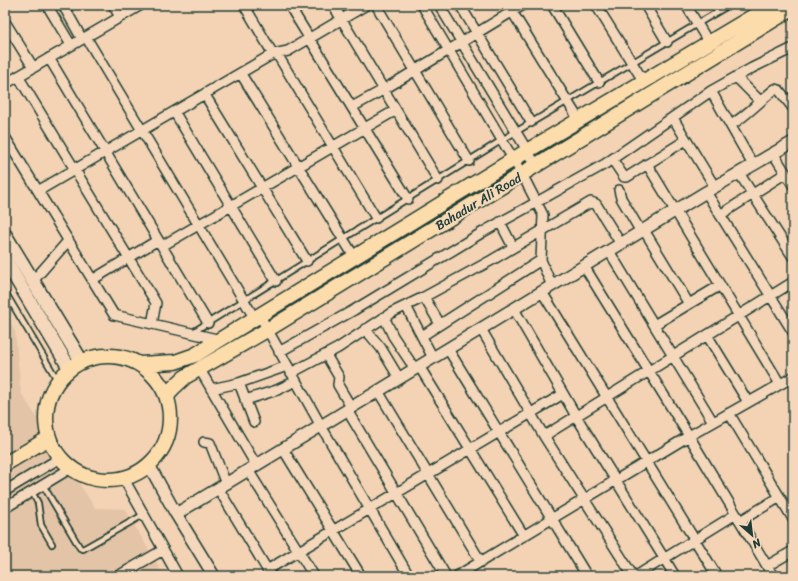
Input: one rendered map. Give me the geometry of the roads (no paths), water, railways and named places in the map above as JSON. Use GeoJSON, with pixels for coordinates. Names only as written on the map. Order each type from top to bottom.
{"type":"FeatureCollection","features":[{"type":"Feature","properties":{"kind":"main road","name":"Bahadur Ali Road"},"geometry":{"type":"LineString","coordinates":[[140,364],[183,360],[195,355],[355,258],[527,150],[772,5]]}},
{"type":"Feature","properties":{"kind":"main road","name":"Bahadur Ali Road"},"geometry":{"type":"LineString","coordinates":[[167,397],[178,382],[199,368],[267,330],[793,8]]}},
{"type":"Feature","properties":{"kind":"main road"},"geometry":{"type":"LineString","coordinates":[[5,235],[34,281],[76,365]]}},
{"type":"Feature","properties":{"kind":"main road"},"geometry":{"type":"LineString","coordinates":[[5,260],[76,365]]}},
{"type":"Feature","properties":{"kind":"main road"},"geometry":{"type":"LineString","coordinates":[[107,356],[124,358],[140,364],[154,375],[167,397],[171,413],[170,430],[164,446],[149,465],[133,476],[115,480],[96,480],[87,477],[71,468],[60,458],[49,438],[46,413],[50,396],[58,381],[76,365],[107,356]]}},
{"type":"Feature","properties":{"kind":"main road"},"geometry":{"type":"LineString","coordinates":[[5,464],[49,438]]}},
{"type":"Feature","properties":{"kind":"street"},"geometry":{"type":"LineString","coordinates":[[47,5],[71,45]]}},
{"type":"Feature","properties":{"kind":"street"},"geometry":{"type":"LineString","coordinates":[[63,5],[143,132],[244,301],[267,330],[321,426],[409,576]]}},
{"type":"Feature","properties":{"kind":"street"},"geometry":{"type":"LineString","coordinates":[[113,5],[120,17]]}},
{"type":"Feature","properties":{"kind":"street"},"geometry":{"type":"LineString","coordinates":[[5,84],[141,5]]}},
{"type":"Feature","properties":{"kind":"street"},"geometry":{"type":"LineString","coordinates":[[244,5],[376,218]]}},
{"type":"Feature","properties":{"kind":"street"},"geometry":{"type":"LineString","coordinates":[[289,5],[408,199]]}},
{"type":"Feature","properties":{"kind":"street"},"geometry":{"type":"LineString","coordinates":[[333,5],[438,180]]}},
{"type":"Feature","properties":{"kind":"street"},"geometry":{"type":"LineString","coordinates":[[38,191],[143,132],[275,54],[288,51],[366,5]]}},
{"type":"Feature","properties":{"kind":"street"},"geometry":{"type":"LineString","coordinates":[[376,5],[469,161]]}},
{"type":"Feature","properties":{"kind":"street"},"geometry":{"type":"LineString","coordinates":[[422,5],[522,174],[543,215],[541,260],[552,286]]}},
{"type":"Feature","properties":{"kind":"street"},"geometry":{"type":"LineString","coordinates":[[439,5],[536,165]]}},
{"type":"Feature","properties":{"kind":"street"},"geometry":{"type":"LineString","coordinates":[[460,5],[531,122]]}},
{"type":"Feature","properties":{"kind":"street"},"geometry":{"type":"LineString","coordinates":[[352,108],[462,43],[510,8],[523,5]]}},
{"type":"Feature","properties":{"kind":"street"},"geometry":{"type":"LineString","coordinates":[[552,5],[599,82]]}},
{"type":"Feature","properties":{"kind":"street"},"geometry":{"type":"LineString","coordinates":[[596,5],[644,82]]}},
{"type":"Feature","properties":{"kind":"street"},"geometry":{"type":"LineString","coordinates":[[645,5],[667,42]]}},
{"type":"Feature","properties":{"kind":"street"},"geometry":{"type":"LineString","coordinates":[[686,5],[709,43]]}},
{"type":"Feature","properties":{"kind":"street"},"geometry":{"type":"LineString","coordinates":[[510,8],[579,120]]}},
{"type":"Feature","properties":{"kind":"street"},"geometry":{"type":"LineString","coordinates":[[5,22],[33,68]]}},
{"type":"Feature","properties":{"kind":"street"},"geometry":{"type":"LineString","coordinates":[[279,352],[354,310],[536,201],[574,183],[612,159],[711,91],[793,48]]}},
{"type":"Feature","properties":{"kind":"street"},"geometry":{"type":"LineString","coordinates":[[49,58],[208,324]]}},
{"type":"Feature","properties":{"kind":"street"},"geometry":{"type":"LineString","coordinates":[[241,74],[355,258]]}},
{"type":"Feature","properties":{"kind":"street"},"geometry":{"type":"LineString","coordinates":[[18,76],[156,302],[152,324]]}},
{"type":"Feature","properties":{"kind":"street"},"geometry":{"type":"LineString","coordinates":[[736,77],[760,101]]}},
{"type":"Feature","properties":{"kind":"street"},"geometry":{"type":"LineString","coordinates":[[731,125],[744,116],[748,110],[777,89],[793,108]]}},
{"type":"Feature","properties":{"kind":"street"},"geometry":{"type":"LineString","coordinates":[[711,91],[753,165]]}},
{"type":"Feature","properties":{"kind":"street"},"geometry":{"type":"LineString","coordinates":[[205,95],[307,262]]}},
{"type":"Feature","properties":{"kind":"street"},"geometry":{"type":"LineString","coordinates":[[92,280],[129,258],[198,225],[396,110]]}},
{"type":"Feature","properties":{"kind":"street"},"geometry":{"type":"LineString","coordinates":[[175,113],[276,281]]}},
{"type":"Feature","properties":{"kind":"street"},"geometry":{"type":"LineString","coordinates":[[672,118],[686,140],[720,214],[793,332]]}},
{"type":"Feature","properties":{"kind":"street"},"geometry":{"type":"LineString","coordinates":[[5,137],[114,316],[193,332],[221,340]]}},
{"type":"Feature","properties":{"kind":"street"},"geometry":{"type":"LineString","coordinates":[[612,159],[625,177],[686,140]]}},
{"type":"Feature","properties":{"kind":"street"},"geometry":{"type":"LineString","coordinates":[[176,514],[710,190],[793,142]]}},
{"type":"Feature","properties":{"kind":"street"},"geometry":{"type":"LineString","coordinates":[[773,153],[793,185]]}},
{"type":"Feature","properties":{"kind":"street"},"geometry":{"type":"LineString","coordinates":[[647,164],[719,286],[780,384]]}},
{"type":"Feature","properties":{"kind":"street"},"geometry":{"type":"LineString","coordinates":[[739,173],[754,193],[793,256]]}},
{"type":"Feature","properties":{"kind":"street"},"geometry":{"type":"LineString","coordinates":[[720,214],[786,173]]}},
{"type":"Feature","properties":{"kind":"street"},"geometry":{"type":"LineString","coordinates":[[619,190],[621,198],[688,304]]}},
{"type":"Feature","properties":{"kind":"street"},"geometry":{"type":"LineString","coordinates":[[212,389],[291,373],[326,355],[384,317],[424,297],[594,202],[621,244]]}},
{"type":"Feature","properties":{"kind":"street"},"geometry":{"type":"LineString","coordinates":[[500,222],[513,247]]}},
{"type":"Feature","properties":{"kind":"street"},"geometry":{"type":"LineString","coordinates":[[34,281],[68,241]]}},
{"type":"Feature","properties":{"kind":"street"},"geometry":{"type":"LineString","coordinates":[[609,252],[713,422]]}},
{"type":"Feature","properties":{"kind":"street"},"geometry":{"type":"LineString","coordinates":[[422,336],[541,260]]}},
{"type":"Feature","properties":{"kind":"street"},"geometry":{"type":"LineString","coordinates":[[584,266],[773,576]]}},
{"type":"Feature","properties":{"kind":"street"},"geometry":{"type":"LineString","coordinates":[[544,436],[793,282]]}},
{"type":"Feature","properties":{"kind":"street"},"geometry":{"type":"LineString","coordinates":[[654,325],[719,286]]}},
{"type":"Feature","properties":{"kind":"street"},"geometry":{"type":"LineString","coordinates":[[542,292],[717,576]]}},
{"type":"Feature","properties":{"kind":"street"},"geometry":{"type":"LineString","coordinates":[[424,297],[440,324]]}},
{"type":"Feature","properties":{"kind":"street"},"geometry":{"type":"LineString","coordinates":[[406,306],[433,358]]}},
{"type":"Feature","properties":{"kind":"street"},"geometry":{"type":"LineString","coordinates":[[514,309],[615,481],[675,576]]}},
{"type":"Feature","properties":{"kind":"street"},"geometry":{"type":"LineString","coordinates":[[384,317],[393,336],[417,368],[524,536]]}},
{"type":"Feature","properties":{"kind":"street"},"geometry":{"type":"LineString","coordinates":[[365,329],[381,348],[399,378]]}},
{"type":"Feature","properties":{"kind":"street"},"geometry":{"type":"LineString","coordinates":[[481,329],[544,436],[634,576],[695,540],[780,497]]}},
{"type":"Feature","properties":{"kind":"street"},"geometry":{"type":"LineString","coordinates":[[707,336],[748,402]]}},
{"type":"Feature","properties":{"kind":"street"},"geometry":{"type":"LineString","coordinates":[[448,349],[498,433],[587,576]]}},
{"type":"Feature","properties":{"kind":"street"},"geometry":{"type":"LineString","coordinates":[[326,355],[339,377],[338,385],[349,409],[395,492],[446,576]]}},
{"type":"Feature","properties":{"kind":"street"},"geometry":{"type":"LineString","coordinates":[[199,368],[212,389],[252,467],[298,551],[314,576]]}},
{"type":"Feature","properties":{"kind":"street"},"geometry":{"type":"LineString","coordinates":[[245,400],[277,390],[291,373]]}},
{"type":"Feature","properties":{"kind":"street"},"geometry":{"type":"LineString","coordinates":[[457,576],[689,436],[793,377]]}},
{"type":"Feature","properties":{"kind":"street"},"geometry":{"type":"LineString","coordinates":[[239,383],[254,422]]}},
{"type":"Feature","properties":{"kind":"street"},"geometry":{"type":"LineString","coordinates":[[378,391],[481,562]]}},
{"type":"Feature","properties":{"kind":"street"},"geometry":{"type":"LineString","coordinates":[[204,442],[210,443],[222,486],[269,573],[298,551],[395,492],[470,450],[563,394]]}},
{"type":"Feature","properties":{"kind":"street"},"geometry":{"type":"LineString","coordinates":[[729,413],[793,519]]}},
{"type":"Feature","properties":{"kind":"street"},"geometry":{"type":"LineString","coordinates":[[283,449],[361,576]]}},
{"type":"Feature","properties":{"kind":"street"},"geometry":{"type":"LineString","coordinates":[[5,491],[60,458]]}},
{"type":"Feature","properties":{"kind":"street"},"geometry":{"type":"LineString","coordinates":[[149,465],[176,514],[214,576]]}},
{"type":"Feature","properties":{"kind":"street"},"geometry":{"type":"LineString","coordinates":[[5,508],[71,468]]}},
{"type":"Feature","properties":{"kind":"street"},"geometry":{"type":"LineString","coordinates":[[124,479],[178,576]]}},
{"type":"Feature","properties":{"kind":"street"},"geometry":{"type":"LineString","coordinates":[[118,576],[163,550]]}},
{"type":"Feature","properties":{"kind":"street"},"geometry":{"type":"LineString","coordinates":[[767,566],[793,551]]}},
{"type":"Feature","properties":{"kind":"lane"},"geometry":{"type":"LineString","coordinates":[[193,332],[531,122],[667,42],[697,22],[729,5]]}},
{"type":"Feature","properties":{"kind":"lane"},"geometry":{"type":"LineString","coordinates":[[5,292],[58,381]]}},
{"type":"Feature","properties":{"kind":"lane"},"geometry":{"type":"LineString","coordinates":[[43,485],[80,548],[83,549],[143,515]]}},
{"type":"Feature","properties":{"kind":"lane"},"geometry":{"type":"LineString","coordinates":[[32,492],[38,502],[41,524],[52,544]]}}]}
